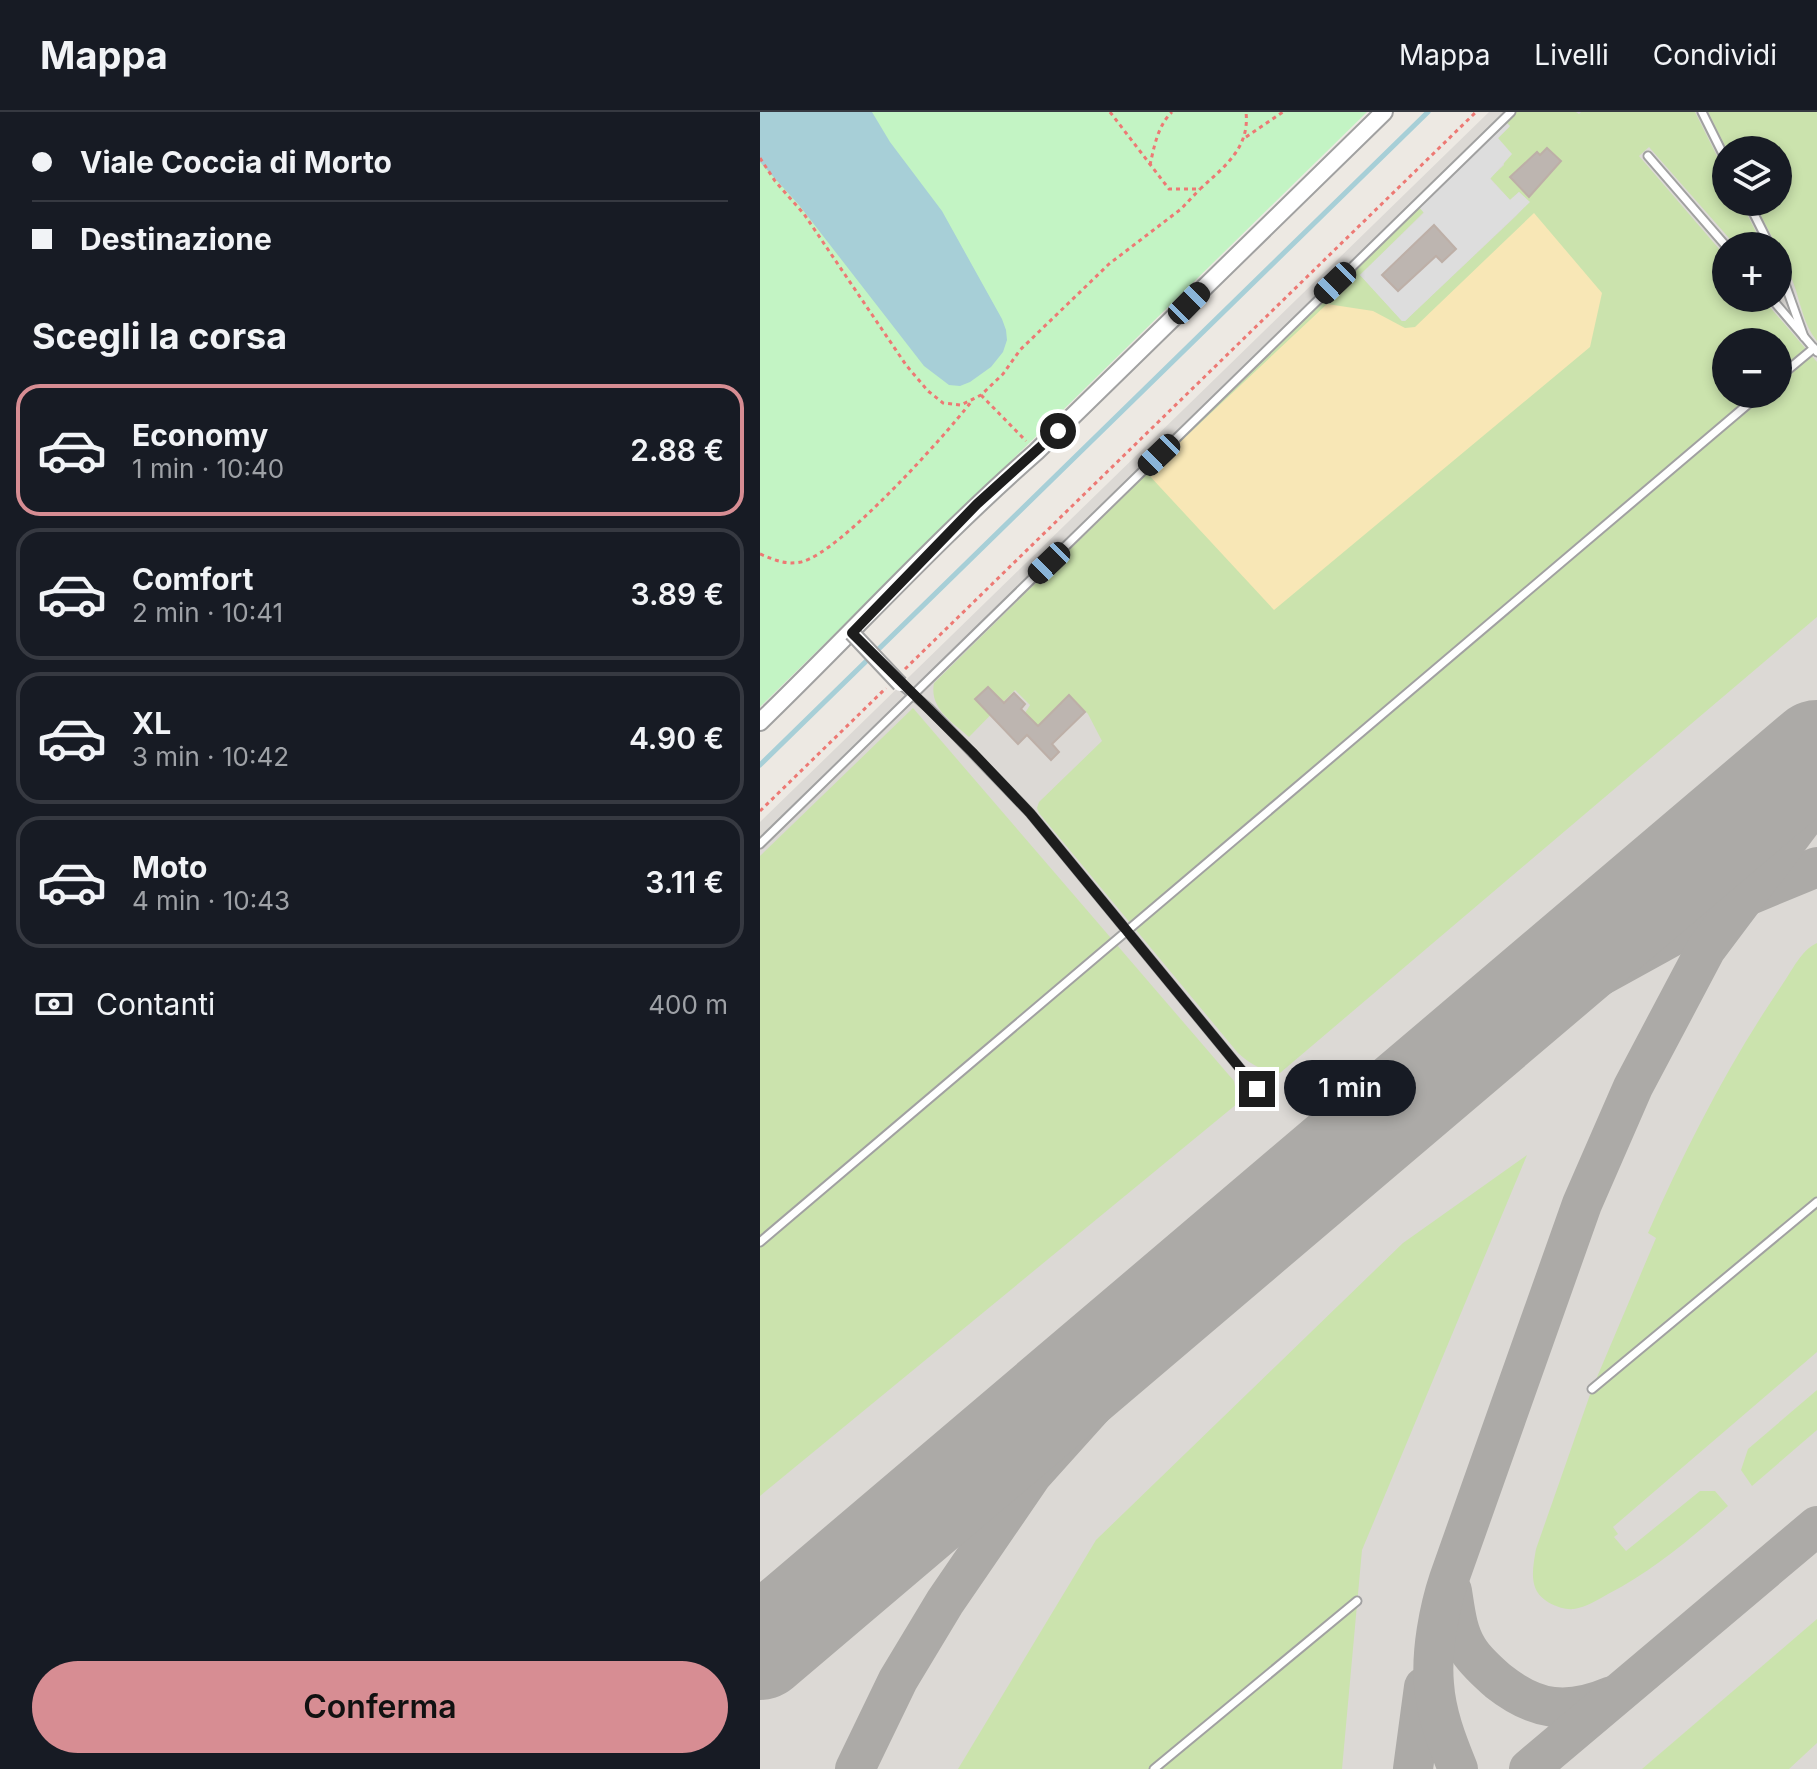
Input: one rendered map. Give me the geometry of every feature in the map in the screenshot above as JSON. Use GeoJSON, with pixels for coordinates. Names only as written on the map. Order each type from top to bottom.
{"type":"FeatureCollection","features":[{"type":"Feature","properties":{"kind":"street"},"geometry":{"type":"LineString","coordinates":[[760,722],[852,633],[977,504],[1036,452],[1384,112]]}},
{"type":"Feature","properties":{"kind":"street"},"geometry":{"type":"LineString","coordinates":[[852,633],[895,683]]}},
{"type":"Feature","properties":{"kind":"lane"},"geometry":{"type":"LineString","coordinates":[[760,844],[1511,112]]}},
{"type":"Feature","properties":{"kind":"lane"},"geometry":{"type":"LineString","coordinates":[[1702,112],[1714,136]]}},
{"type":"Feature","properties":{"kind":"lane"},"geometry":{"type":"LineString","coordinates":[[1648,156],[1714,232]]}},
{"type":"Feature","properties":{"kind":"lane"},"geometry":{"type":"LineString","coordinates":[[1792,303],[1804,337]]}},
{"type":"Feature","properties":{"kind":"lane"},"geometry":{"type":"LineString","coordinates":[[1783,312],[1815,350],[1792,367]]}},
{"type":"Feature","properties":{"kind":"lane"},"geometry":{"type":"LineString","coordinates":[[760,1242],[1743,408]]}},
{"type":"Feature","properties":{"kind":"lane"},"geometry":{"type":"LineString","coordinates":[[895,683],[914,694],[1030,813],[1257,1089]]}},
{"type":"Feature","properties":{"kind":"lane"},"geometry":{"type":"LineString","coordinates":[[1592,1389],[1817,1202]]}},
{"type":"Feature","properties":{"kind":"lane"},"geometry":{"type":"LineString","coordinates":[[1154,1769],[1357,1601]]}},
{"type":"Feature","properties":{"kind":"path"},"geometry":{"type":"LineString","coordinates":[[1110,112],[1169,189],[1200,189]]}},
{"type":"Feature","properties":{"kind":"path"},"geometry":{"type":"LineString","coordinates":[[1150,165],[1156,139],[1167,115],[1172,112]]}},
{"type":"Feature","properties":{"kind":"path"},"geometry":{"type":"LineString","coordinates":[[760,554],[785,564],[805,561],[834,544],[947,433],[971,402],[1003,374],[1020,350],[1109,264],[1181,209],[1225,166],[1246,137],[1283,112]]}},
{"type":"Feature","properties":{"kind":"path"},"geometry":{"type":"LineString","coordinates":[[760,811],[895,683],[1476,112]]}},
{"type":"Feature","properties":{"kind":"path"},"geometry":{"type":"LineString","coordinates":[[1246,113],[1246,137]]}},
{"type":"Feature","properties":{"kind":"path"},"geometry":{"type":"LineString","coordinates":[[760,158],[775,181],[804,214],[906,365],[928,391],[943,403],[961,405],[971,402]]}},
{"type":"Feature","properties":{"kind":"path"},"geometry":{"type":"LineString","coordinates":[[981,395],[1036,452]]}},
{"type":"Feature","properties":{"kind":"shaded area"},"geometry":{"type":"Polygon","coordinates":[[[1489,112],[1817,112],[1817,1769],[760,1769],[760,822],[1489,112]]]}},
{"type":"Feature","properties":{"kind":"shaded area"},"geometry":{"type":"Polygon","coordinates":[[[1506,122],[1510,126],[1498,138],[1512,154],[1490,179],[1510,200],[1519,192],[1530,202],[1402,321],[1360,275],[1424,213],[1419,207],[1506,122]]]}},
{"type":"Feature","properties":{"kind":"green space"},"geometry":{"type":"Polygon","coordinates":[[[760,112],[1367,112],[760,707],[760,112]]]}},
{"type":"Feature","properties":{"kind":"green space"},"geometry":{"type":"Polygon","coordinates":[[[1516,112],[1695,112],[1712,146],[1712,216],[1748,216],[1756,232],[1724,232],[1649,147],[1639,156],[1712,241],[1712,312],[1774,312],[1788,328],[1712,328],[1712,408],[1792,408],[1792,333],[1817,362],[1817,617],[1280,1073],[1268,1071],[1238,1053],[1039,813],[1039,802],[1102,741],[1088,714],[1072,698],[1041,729],[1025,713],[1030,705],[1015,690],[969,737],[938,707],[933,692],[934,683],[1419,207],[1424,212],[1360,275],[1402,321],[1516,216],[1529,202],[1519,192],[1510,200],[1490,178],[1504,165],[1498,138],[1509,127],[1506,122],[1516,112]]]}},
{"type":"Feature","properties":{"kind":"green space"},"geometry":{"type":"Polygon","coordinates":[[[1708,112],[1817,112],[1817,341],[1805,320],[1792,280],[1792,232],[1769,232],[1761,216],[1792,216],[1792,136],[1720,136],[1708,112]]]}},
{"type":"Feature","properties":{"kind":"green space"},"geometry":{"type":"Polygon","coordinates":[[[913,708],[1234,1081],[1238,1103],[760,1496],[760,856],[913,708]]]}},
{"type":"Feature","properties":{"kind":"green space"},"geometry":{"type":"Polygon","coordinates":[[[1817,943],[1817,1352],[1613,1527],[1618,1534],[1614,1537],[1626,1551],[1700,1491],[1715,1491],[1728,1506],[1671,1554],[1625,1585],[1578,1608],[1555,1606],[1536,1590],[1533,1570],[1536,1549],[1592,1389],[1656,1238],[1648,1233],[1726,1075],[1797,961],[1817,943]]]}},
{"type":"Feature","properties":{"kind":"green space"},"geometry":{"type":"Polygon","coordinates":[[[1527,1155],[1362,1550],[1342,1769],[958,1769],[1096,1540],[1403,1243],[1527,1155]]]}},
{"type":"Feature","properties":{"kind":"green space"},"geometry":{"type":"Polygon","coordinates":[[[1817,1390],[1817,1430],[1752,1486],[1741,1470],[1748,1449],[1817,1390]]]}},
{"type":"Feature","properties":{"kind":"green space"},"geometry":{"type":"Polygon","coordinates":[[[1817,1619],[1817,1743],[1789,1769],[1642,1769],[1817,1619]]]}},
{"type":"Feature","properties":{"kind":"sand"},"geometry":{"type":"Polygon","coordinates":[[[1534,213],[1602,293],[1590,347],[1274,610],[1147,473],[1327,304],[1373,311],[1405,328],[1415,327],[1534,213]]]}},
{"type":"Feature","properties":{"kind":"water"},"geometry":{"type":"Polygon","coordinates":[[[760,112],[872,112],[890,142],[942,211],[1002,319],[1007,340],[1003,352],[991,367],[960,386],[949,385],[924,366],[799,205],[760,162],[760,112]]]}},
{"type":"Feature","properties":{"kind":"building"},"geometry":{"type":"Polygon","coordinates":[[[1547,148],[1561,161],[1529,197],[1510,177],[1537,152],[1540,155],[1547,148]]]}},
{"type":"Feature","properties":{"kind":"building"},"geometry":{"type":"Polygon","coordinates":[[[1434,225],[1456,249],[1442,262],[1436,256],[1398,291],[1382,275],[1434,225]]]}},
{"type":"Feature","properties":{"kind":"building"},"geometry":{"type":"Polygon","coordinates":[[[988,687],[1004,703],[1014,693],[1025,704],[1021,709],[1038,726],[1069,695],[1085,712],[1052,744],[1059,752],[1051,760],[1027,735],[1018,744],[975,699],[988,687]]]}},
{"type":"Feature","properties":{"kind":"waterway"},"geometry":{"type":"LineString","coordinates":[[760,765],[1428,112]]}},
{"type":"Feature","properties":{"kind":"taxiway"},"geometry":{"type":"LineString","coordinates":[[1458,1769],[1435,1695],[1433,1672],[1439,1617],[1449,1579],[1582,1204],[1633,1087],[1706,949],[1817,801]]}},
{"type":"Feature","properties":{"kind":"taxiway"},"geometry":{"type":"LineString","coordinates":[[1376,1127],[1595,979],[1740,899],[1817,867]]}},
{"type":"Feature","properties":{"kind":"taxiway"},"geometry":{"type":"LineString","coordinates":[[855,1769],[898,1680],[945,1602],[1032,1475],[1235,1249]]}},
{"type":"Feature","properties":{"kind":"taxiway"},"geometry":{"type":"LineString","coordinates":[[1529,1769],[1817,1526]]}},
{"type":"Feature","properties":{"kind":"taxiway"},"geometry":{"type":"LineString","coordinates":[[1452,1591],[1459,1628],[1468,1649],[1486,1670],[1512,1691],[1539,1704],[1566,1708],[1612,1696]]}},
{"type":"Feature","properties":{"kind":"taxiway"},"geometry":{"type":"LineString","coordinates":[[1413,1769],[1424,1687]]}},
{"type":"Feature","properties":{"kind":"runway"},"geometry":{"type":"LineString","coordinates":[[760,1649],[1817,751]]}},
{"type":"Feature","properties":{"kind":"route"},"geometry":{"type":"LineString","coordinates":[[1058,431],[977,504],[852,633],[1030,813],[1257,1089]]}}]}
